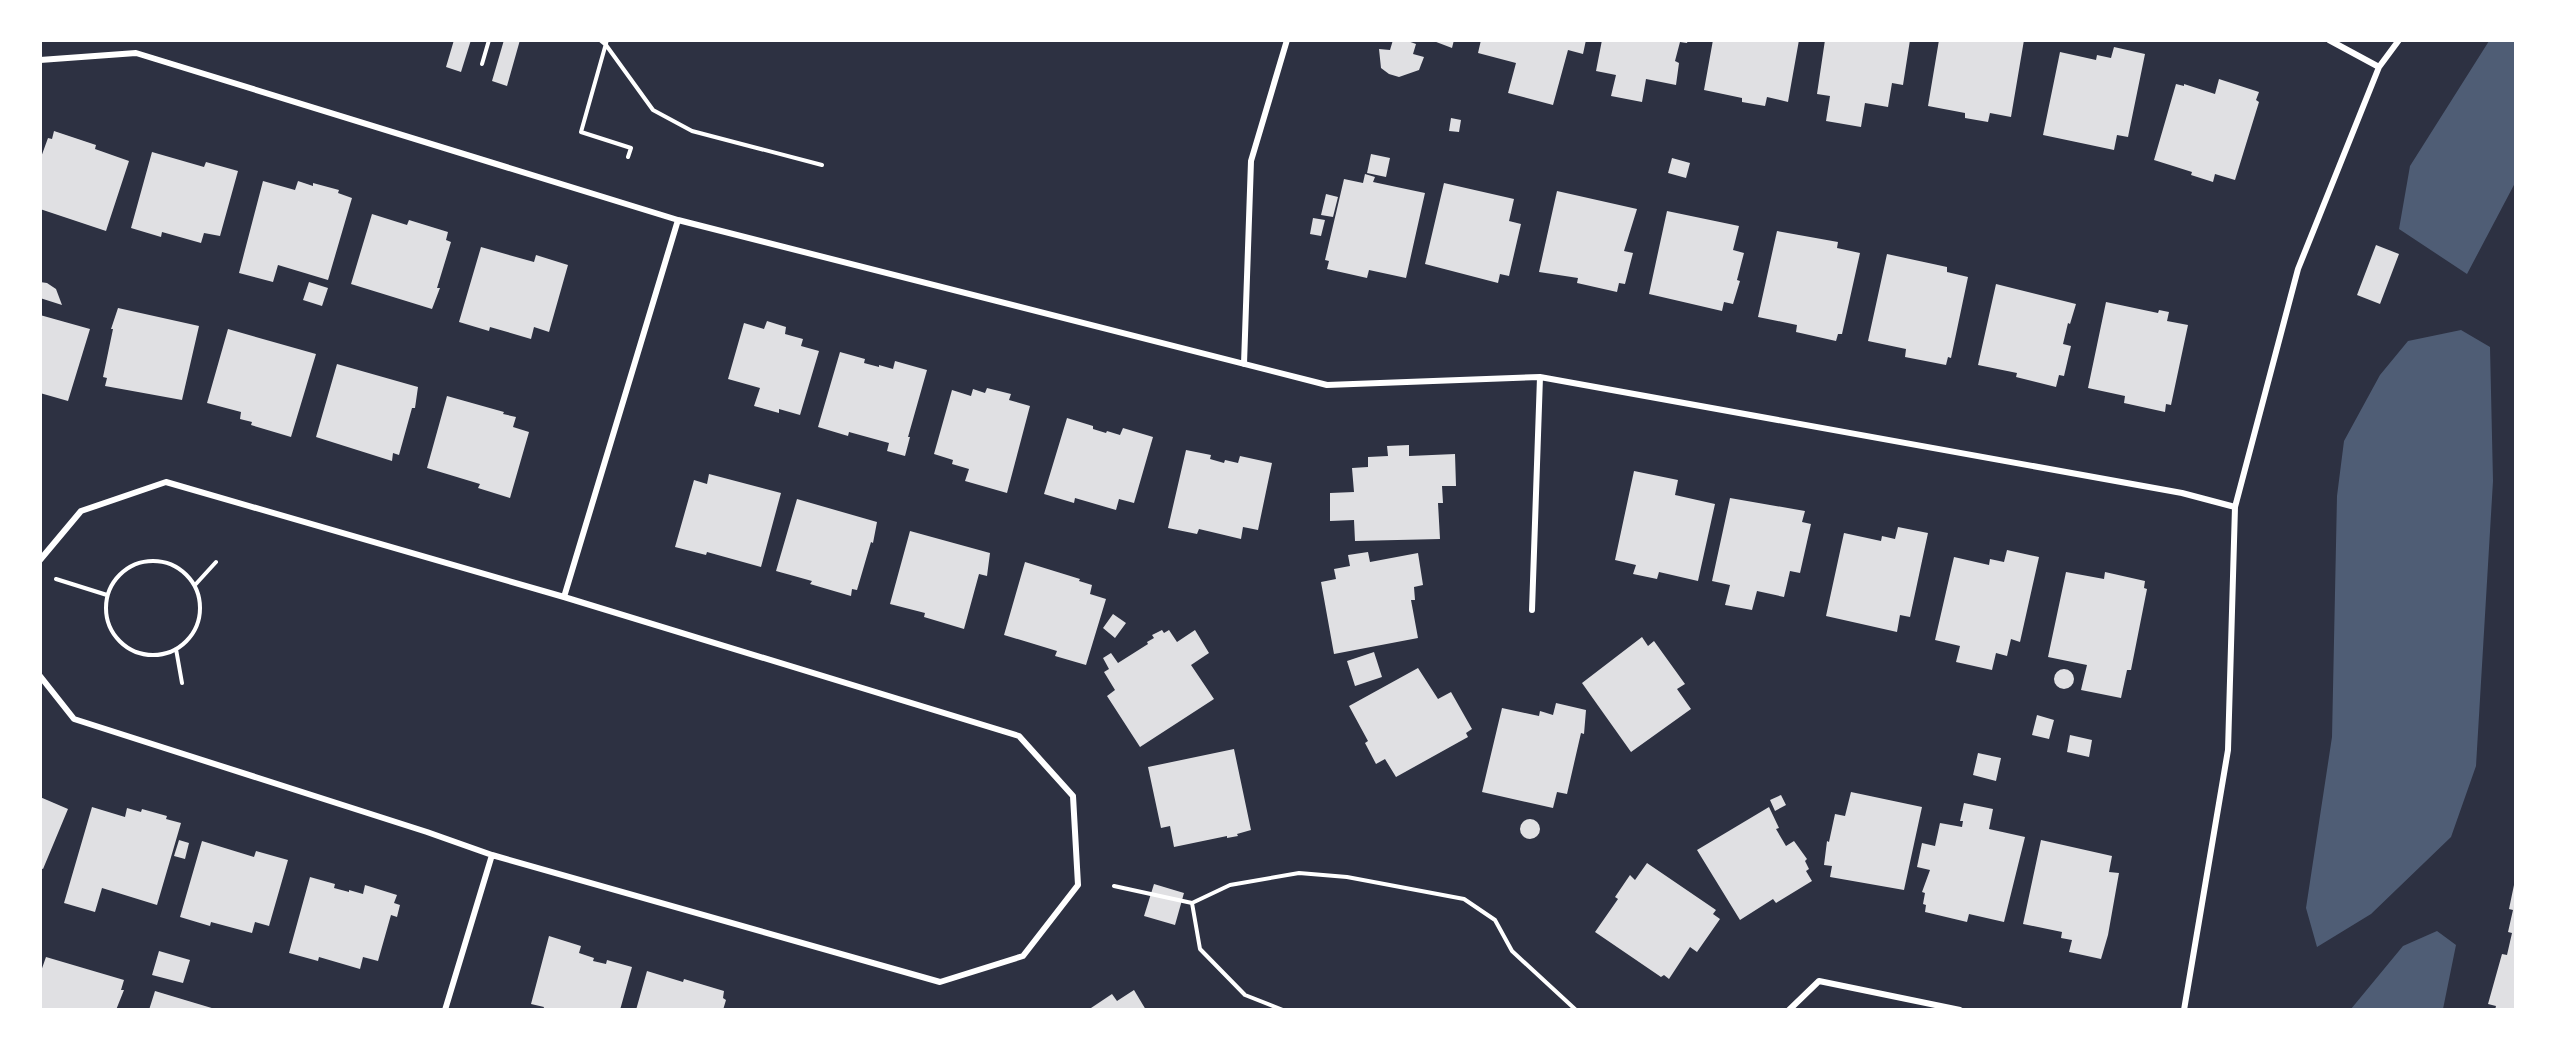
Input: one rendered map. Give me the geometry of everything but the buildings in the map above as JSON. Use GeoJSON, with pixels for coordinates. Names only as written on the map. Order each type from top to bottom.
{"type":"FeatureCollection","features":[{"type":"Feature","properties":{"kind":"street"},"geometry":{"type":"LineString","coordinates":[[1244,364],[1251,161],[1287,40]]}},
{"type":"Feature","properties":{"kind":"street"},"geometry":{"type":"LineString","coordinates":[[2329,40],[2379,67]]}},
{"type":"Feature","properties":{"kind":"street"},"geometry":{"type":"LineString","coordinates":[[2184,1010],[2228,750],[2235,507],[2298,269],[2379,67],[2399,40]]}},
{"type":"Feature","properties":{"kind":"street"},"geometry":{"type":"LineString","coordinates":[[40,60],[136,53],[678,220],[1327,385],[1540,377],[2182,493],[2235,507]]}},
{"type":"Feature","properties":{"kind":"street"},"geometry":{"type":"LineString","coordinates":[[564,597],[678,220]]}},
{"type":"Feature","properties":{"kind":"street"},"geometry":{"type":"LineString","coordinates":[[1532,610],[1540,377]]}},
{"type":"Feature","properties":{"kind":"street"},"geometry":{"type":"LineString","coordinates":[[40,560],[81,511],[166,482],[564,597],[1019,736],[1073,796],[1078,885],[1023,956],[940,982],[492,855],[416,828],[74,719],[40,676]]}},
{"type":"Feature","properties":{"kind":"street"},"geometry":{"type":"LineString","coordinates":[[445,1010],[492,855]]}},
{"type":"Feature","properties":{"kind":"street"},"geometry":{"type":"LineString","coordinates":[[1789,1010],[1819,981],[1960,1010]]}},
{"type":"Feature","properties":{"kind":"path"},"geometry":{"type":"LineString","coordinates":[[482,64],[489,40]]}},
{"type":"Feature","properties":{"kind":"path"},"geometry":{"type":"LineString","coordinates":[[600,40],[607,43],[653,110],[692,131],[822,165]]}},
{"type":"Feature","properties":{"kind":"path"},"geometry":{"type":"LineString","coordinates":[[607,43],[581,132],[631,148],[628,157]]}},
{"type":"Feature","properties":{"kind":"path"},"geometry":{"type":"LineString","coordinates":[[148,561],[166,562],[183,571],[195,585],[200,603],[199,621],[190,637],[177,649],[158,655],[140,653],[123,645],[111,631],[106,613],[107,595],[116,578],[130,566],[148,561]]}},
{"type":"Feature","properties":{"kind":"path"},"geometry":{"type":"LineString","coordinates":[[195,585],[216,562]]}},
{"type":"Feature","properties":{"kind":"path"},"geometry":{"type":"LineString","coordinates":[[52,578],[107,595]]}},
{"type":"Feature","properties":{"kind":"path"},"geometry":{"type":"LineString","coordinates":[[177,649],[183,683]]}},
{"type":"Feature","properties":{"kind":"path"},"geometry":{"type":"LineString","coordinates":[[1114,886],[1192,903],[1230,885],[1299,873],[1347,878],[1464,898],[1495,920],[1512,951],[1576,1010]]}},
{"type":"Feature","properties":{"kind":"path"},"geometry":{"type":"LineString","coordinates":[[1192,903],[1200,949],[1245,995],[1283,1010]]}},
{"type":"Feature","properties":{"kind":"water"},"geometry":{"type":"Polygon","coordinates":[[[2489,41],[2515,41],[2515,183],[2467,274],[2399,229],[2410,166],[2489,41]]]}},
{"type":"Feature","properties":{"kind":"water"},"geometry":{"type":"Polygon","coordinates":[[[2461,330],[2490,347],[2493,481],[2476,766],[2451,837],[2371,914],[2317,947],[2306,908],[2332,737],[2337,496],[2344,441],[2380,375],[2408,341],[2461,330]]]}},
{"type":"Feature","properties":{"kind":"water"},"geometry":{"type":"Polygon","coordinates":[[[2437,931],[2456,945],[2443,1009],[2351,1009],[2403,946],[2437,931]]]}}]}
